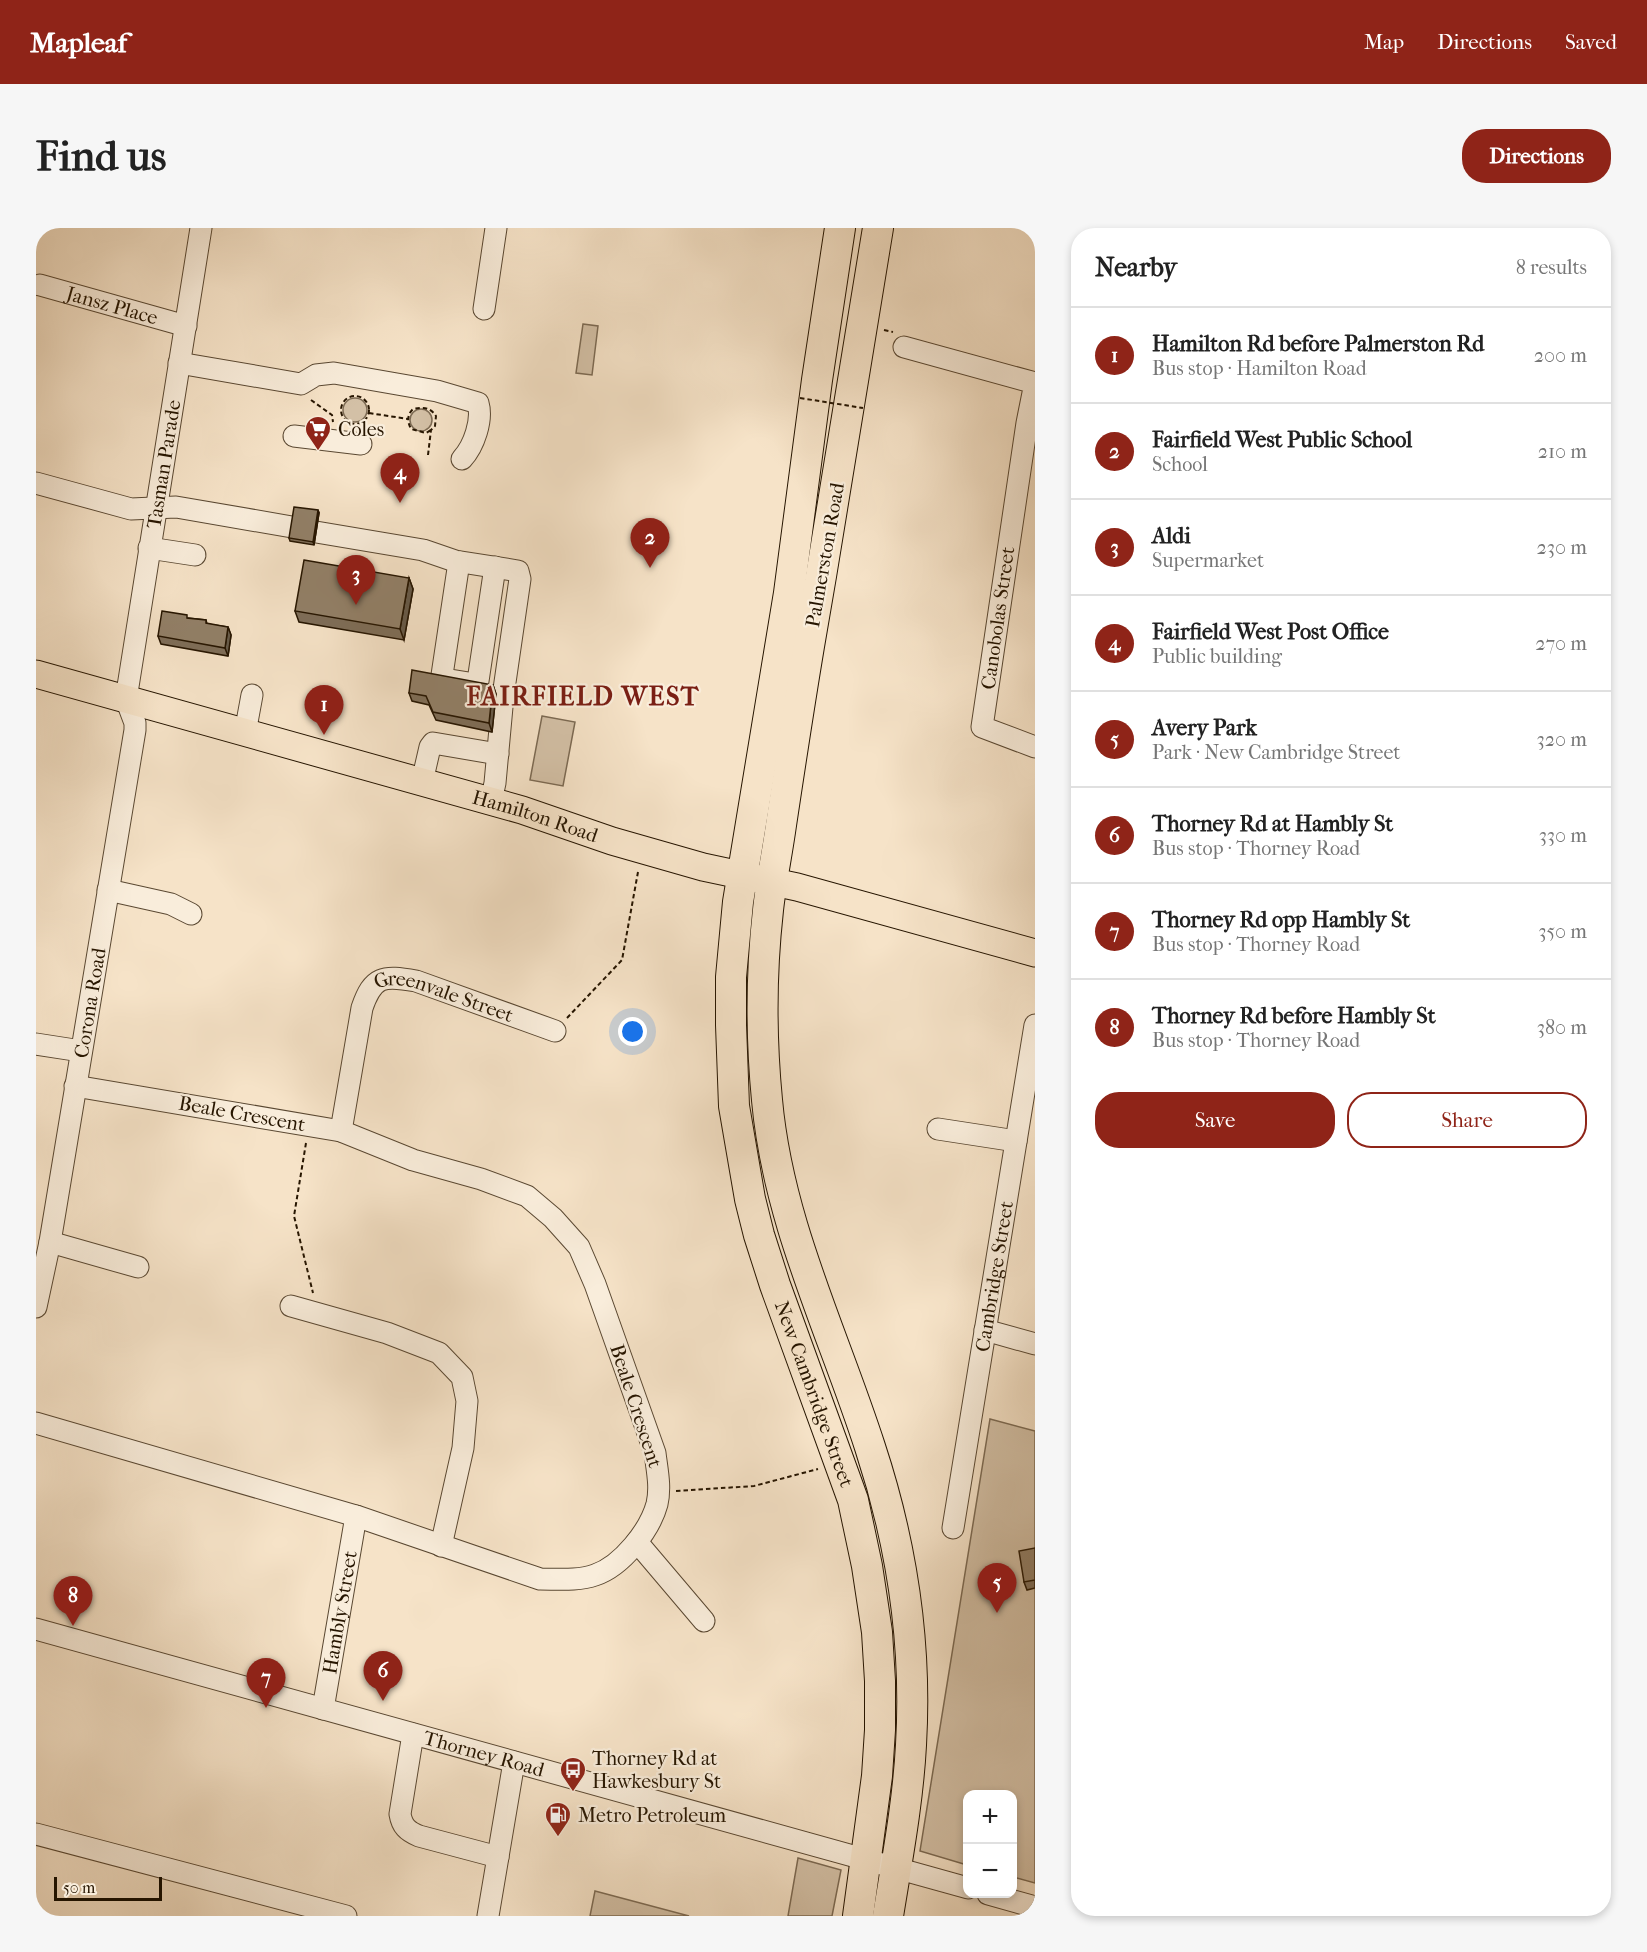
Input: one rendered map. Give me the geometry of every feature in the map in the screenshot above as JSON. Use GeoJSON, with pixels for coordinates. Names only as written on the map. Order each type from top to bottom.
{"type":"FeatureCollection","features":[{"type":"Feature","properties":{"kind":"highway","name":"Palmerston Road"},"geometry":{"type":"LineString","coordinates":[[742,875],[789,592],[840,228]]}},
{"type":"Feature","properties":{"kind":"highway","name":"Palmerston Road"},"geometry":{"type":"LineString","coordinates":[[772,881],[794,732],[854,387],[878,228]]}},
{"type":"Feature","properties":{"kind":"highway","name":"New Cambridge Street"},"geometry":{"type":"LineString","coordinates":[[742,875],[733,946],[731,1025],[734,1106],[743,1162],[754,1217],[771,1275],[853,1500],[867,1566],[877,1632],[880,1730],[877,1776],[858,1916]]}},
{"type":"Feature","properties":{"kind":"highway","name":"New Cambridge Street"},"geometry":{"type":"LineString","coordinates":[[772,881],[764,976],[764,1041],[768,1118],[777,1167],[793,1231],[869,1443],[882,1487],[897,1547],[908,1611],[913,1681],[911,1749],[888,1916]]}},
{"type":"Feature","properties":{"kind":"main road","name":"Hamilton Road"},"geometry":{"type":"LineString","coordinates":[[36,674],[491,801],[612,841],[704,867],[772,881],[1035,953]]}},
{"type":"Feature","properties":{"kind":"street","name":"Tasman Parade"},"geometry":{"type":"LineString","coordinates":[[126,699],[201,228]]}},
{"type":"Feature","properties":{"kind":"street"},"geometry":{"type":"LineString","coordinates":[[484,309],[496,228]]}},
{"type":"Feature","properties":{"kind":"street","name":"Jansz Place"},"geometry":{"type":"LineString","coordinates":[[40,285],[186,326]]}},
{"type":"Feature","properties":{"kind":"street"},"geometry":{"type":"LineString","coordinates":[[898,339],[1035,383]]}},
{"type":"Feature","properties":{"kind":"street"},"geometry":{"type":"LineString","coordinates":[[179,363],[301,384],[316,375],[334,373],[437,391],[478,403],[481,411],[471,450],[462,459]]}},
{"type":"Feature","properties":{"kind":"street","name":"Canobolas Street"},"geometry":{"type":"LineString","coordinates":[[1035,383],[1025,434],[982,727],[1035,747]]}},
{"type":"Feature","properties":{"kind":"street"},"geometry":{"type":"LineString","coordinates":[[294,436],[361,444]]}},
{"type":"Feature","properties":{"kind":"street"},"geometry":{"type":"LineString","coordinates":[[36,483],[131,509],[176,507],[292,527]]}},
{"type":"Feature","properties":{"kind":"street"},"geometry":{"type":"LineString","coordinates":[[316,531],[423,550],[447,560],[518,571],[520,579],[491,801]]}},
{"type":"Feature","properties":{"kind":"street"},"geometry":{"type":"LineString","coordinates":[[150,548],[195,555]]}},
{"type":"Feature","properties":{"kind":"street"},"geometry":{"type":"LineString","coordinates":[[459,562],[442,675],[444,679],[475,684],[478,681],[495,567]]}},
{"type":"Feature","properties":{"kind":"street"},"geometry":{"type":"LineString","coordinates":[[245,733],[252,696]]}},
{"type":"Feature","properties":{"kind":"street","name":"Corona Road"},"geometry":{"type":"LineString","coordinates":[[36,1307],[50,1242],[135,730],[135,723],[126,699]]}},
{"type":"Feature","properties":{"kind":"street"},"geometry":{"type":"LineString","coordinates":[[422,782],[429,747],[433,743],[498,754]]}},
{"type":"Feature","properties":{"kind":"street"},"geometry":{"type":"LineString","coordinates":[[108,890],[171,904],[190,914]]}},
{"type":"Feature","properties":{"kind":"street","name":"Greenvale Street"},"geometry":{"type":"LineString","coordinates":[[341,1131],[362,1008],[368,990],[380,980],[396,977],[416,981],[555,1031]]}},
{"type":"Feature","properties":{"kind":"street","name":"Cambridge Street"},"geometry":{"type":"LineString","coordinates":[[953,1528],[985,1330],[1023,1134],[1035,1025]]}},
{"type":"Feature","properties":{"kind":"street"},"geometry":{"type":"LineString","coordinates":[[36,1044],[81,1051]]}},
{"type":"Feature","properties":{"kind":"street","name":"Beale Crescent"},"geometry":{"type":"LineString","coordinates":[[36,1423],[356,1516],[540,1579],[567,1580],[596,1575],[617,1562],[637,1542],[649,1524],[657,1503],[659,1481],[655,1453],[595,1284],[579,1247],[553,1218],[527,1196],[481,1179],[413,1160],[341,1131],[75,1086]]}},
{"type":"Feature","properties":{"kind":"street"},"geometry":{"type":"LineString","coordinates":[[938,1129],[1023,1134]]}},
{"type":"Feature","properties":{"kind":"street"},"geometry":{"type":"LineString","coordinates":[[50,1242],[138,1267]]}},
{"type":"Feature","properties":{"kind":"street"},"geometry":{"type":"LineString","coordinates":[[291,1306],[387,1333],[439,1353],[462,1377],[467,1401],[464,1448],[441,1546]]}},
{"type":"Feature","properties":{"kind":"street"},"geometry":{"type":"LineString","coordinates":[[985,1330],[1035,1344]]}},
{"type":"Feature","properties":{"kind":"street","name":"Hambly Street"},"geometry":{"type":"LineString","coordinates":[[323,1708],[356,1516]]}},
{"type":"Feature","properties":{"kind":"street"},"geometry":{"type":"LineString","coordinates":[[637,1542],[704,1621]]}},
{"type":"Feature","properties":{"kind":"street","name":"Thorney Road"},"geometry":{"type":"LineString","coordinates":[[36,1629],[963,1887]]}},
{"type":"Feature","properties":{"kind":"street"},"geometry":{"type":"LineString","coordinates":[[413,1734],[400,1814],[403,1825],[419,1836],[498,1857]]}},
{"type":"Feature","properties":{"kind":"street"},"geometry":{"type":"LineString","coordinates":[[488,1916],[514,1762]]}},
{"type":"Feature","properties":{"kind":"street"},"geometry":{"type":"LineString","coordinates":[[36,1834],[346,1916]]}},
{"type":"Feature","properties":{"kind":"street"},"geometry":{"type":"LineString","coordinates":[[1005,1898],[1035,1907]]}},
{"type":"Feature","properties":{"kind":"path"},"geometry":{"type":"LineString","coordinates":[[884,330],[898,339]]}},
{"type":"Feature","properties":{"kind":"path"},"geometry":{"type":"LineString","coordinates":[[357,395],[366,399],[370,408],[367,419],[362,423],[349,423],[341,413],[346,398],[357,395]]}},
{"type":"Feature","properties":{"kind":"path"},"geometry":{"type":"LineString","coordinates":[[306,398],[332,415],[336,441]]}},
{"type":"Feature","properties":{"kind":"path"},"geometry":{"type":"LineString","coordinates":[[800,398],[863,408]]}},
{"type":"Feature","properties":{"kind":"path"},"geometry":{"type":"LineString","coordinates":[[424,407],[436,417],[435,426],[431,430],[426,433],[411,429],[408,419],[413,408],[424,407]]}},
{"type":"Feature","properties":{"kind":"path"},"geometry":{"type":"LineString","coordinates":[[332,415],[341,413]]}},
{"type":"Feature","properties":{"kind":"path"},"geometry":{"type":"LineString","coordinates":[[369,413],[408,419]]}},
{"type":"Feature","properties":{"kind":"path"},"geometry":{"type":"LineString","coordinates":[[428,455],[431,430]]}},
{"type":"Feature","properties":{"kind":"path"},"geometry":{"type":"LineString","coordinates":[[555,1031],[622,960],[638,872]]}},
{"type":"Feature","properties":{"kind":"path"},"geometry":{"type":"LineString","coordinates":[[309,1125],[294,1216],[318,1314]]}},
{"type":"Feature","properties":{"kind":"path"},"geometry":{"type":"LineString","coordinates":[[658,1492],[754,1486],[819,1468]]}},
{"type":"Feature","properties":{"kind":"shaded area"},"geometry":{"type":"Polygon","coordinates":[[[583,324],[598,326],[592,375],[576,373],[583,324]]]}},
{"type":"Feature","properties":{"kind":"shaded area"},"geometry":{"type":"Polygon","coordinates":[[[355,398],[363,402],[367,410],[363,418],[355,422],[347,418],[343,410],[347,402],[355,398]]]}},
{"type":"Feature","properties":{"kind":"shaded area"},"geometry":{"type":"Polygon","coordinates":[[[421,409],[429,412],[432,420],[429,428],[421,431],[413,428],[410,420],[413,412],[421,409]]]}},
{"type":"Feature","properties":{"kind":"shaded area"},"geometry":{"type":"Polygon","coordinates":[[[542,716],[575,722],[563,786],[530,780],[542,716]]]}},
{"type":"Feature","properties":{"kind":"shaded area"},"geometry":{"type":"Polygon","coordinates":[[[990,1419],[1035,1431],[1035,1883],[1017,1878],[1017,1790],[963,1790],[963,1864],[920,1851],[990,1419]]]}},
{"type":"Feature","properties":{"kind":"shaded area"},"geometry":{"type":"Polygon","coordinates":[[[798,1858],[841,1870],[832,1916],[788,1916],[798,1858]]]}},
{"type":"Feature","properties":{"kind":"shaded area"},"geometry":{"type":"Polygon","coordinates":[[[595,1891],[689,1916],[590,1916],[595,1891]]]}},
{"type":"Feature","properties":{"kind":"building"},"geometry":{"type":"Polygon","coordinates":[[[294,507],[318,510],[313,542],[289,538],[294,507]]]}},
{"type":"Feature","properties":{"kind":"building"},"geometry":{"type":"Polygon","coordinates":[[[304,560],[409,578],[400,629],[295,611],[304,560]]]}},
{"type":"Feature","properties":{"kind":"building"},"geometry":{"type":"Polygon","coordinates":[[[162,611],[187,615],[187,618],[206,620],[206,623],[228,627],[225,648],[158,636],[162,611]]]}},
{"type":"Feature","properties":{"kind":"building"},"geometry":{"type":"Polygon","coordinates":[[[412,670],[493,685],[489,723],[433,712],[426,696],[409,693],[412,670]]]}},
{"type":"Feature","properties":{"kind":"building"},"geometry":{"type":"Polygon","coordinates":[[[1035,1548],[1035,1580],[1024,1582],[1019,1551],[1035,1548]]]}},
{"type":"Feature","properties":{"kind":"place","name":"Coles"},"geometry":{"type":"Point","coordinates":[318,452]}},
{"type":"Feature","properties":{"kind":"place","name":"Fairfield West Post Office"},"geometry":{"type":"Point","coordinates":[400,503]}},
{"type":"Feature","properties":{"kind":"place","name":"Fairfield West Public School"},"geometry":{"type":"Point","coordinates":[650,568]}},
{"type":"Feature","properties":{"kind":"place","name":"Aldi"},"geometry":{"type":"Point","coordinates":[356,605]}},
{"type":"Feature","properties":{"kind":"place","name":"Hamilton Rd before Palmerston Rd"},"geometry":{"type":"Point","coordinates":[324,735]}},
{"type":"Feature","properties":{"kind":"place","name":"Avery Park"},"geometry":{"type":"Point","coordinates":[997,1613]}},
{"type":"Feature","properties":{"kind":"place","name":"Thorney Rd before Hambly St"},"geometry":{"type":"Point","coordinates":[73,1626]}},
{"type":"Feature","properties":{"kind":"place","name":"Thorney Rd at Hambly St"},"geometry":{"type":"Point","coordinates":[383,1701]}},
{"type":"Feature","properties":{"kind":"place","name":"Thorney Rd opp Hambly St"},"geometry":{"type":"Point","coordinates":[266,1708]}},
{"type":"Feature","properties":{"kind":"place","name":"Thorney Rd at Hawkesbury St"},"geometry":{"type":"Point","coordinates":[573,1793]}},
{"type":"Feature","properties":{"kind":"place","name":"Metro Petroleum"},"geometry":{"type":"Point","coordinates":[558,1838]}},
{"type":"Feature","properties":{"kind":"district","name":"FAIRFIELD WEST"},"geometry":{"type":"Point","coordinates":[583,696]}}]}
